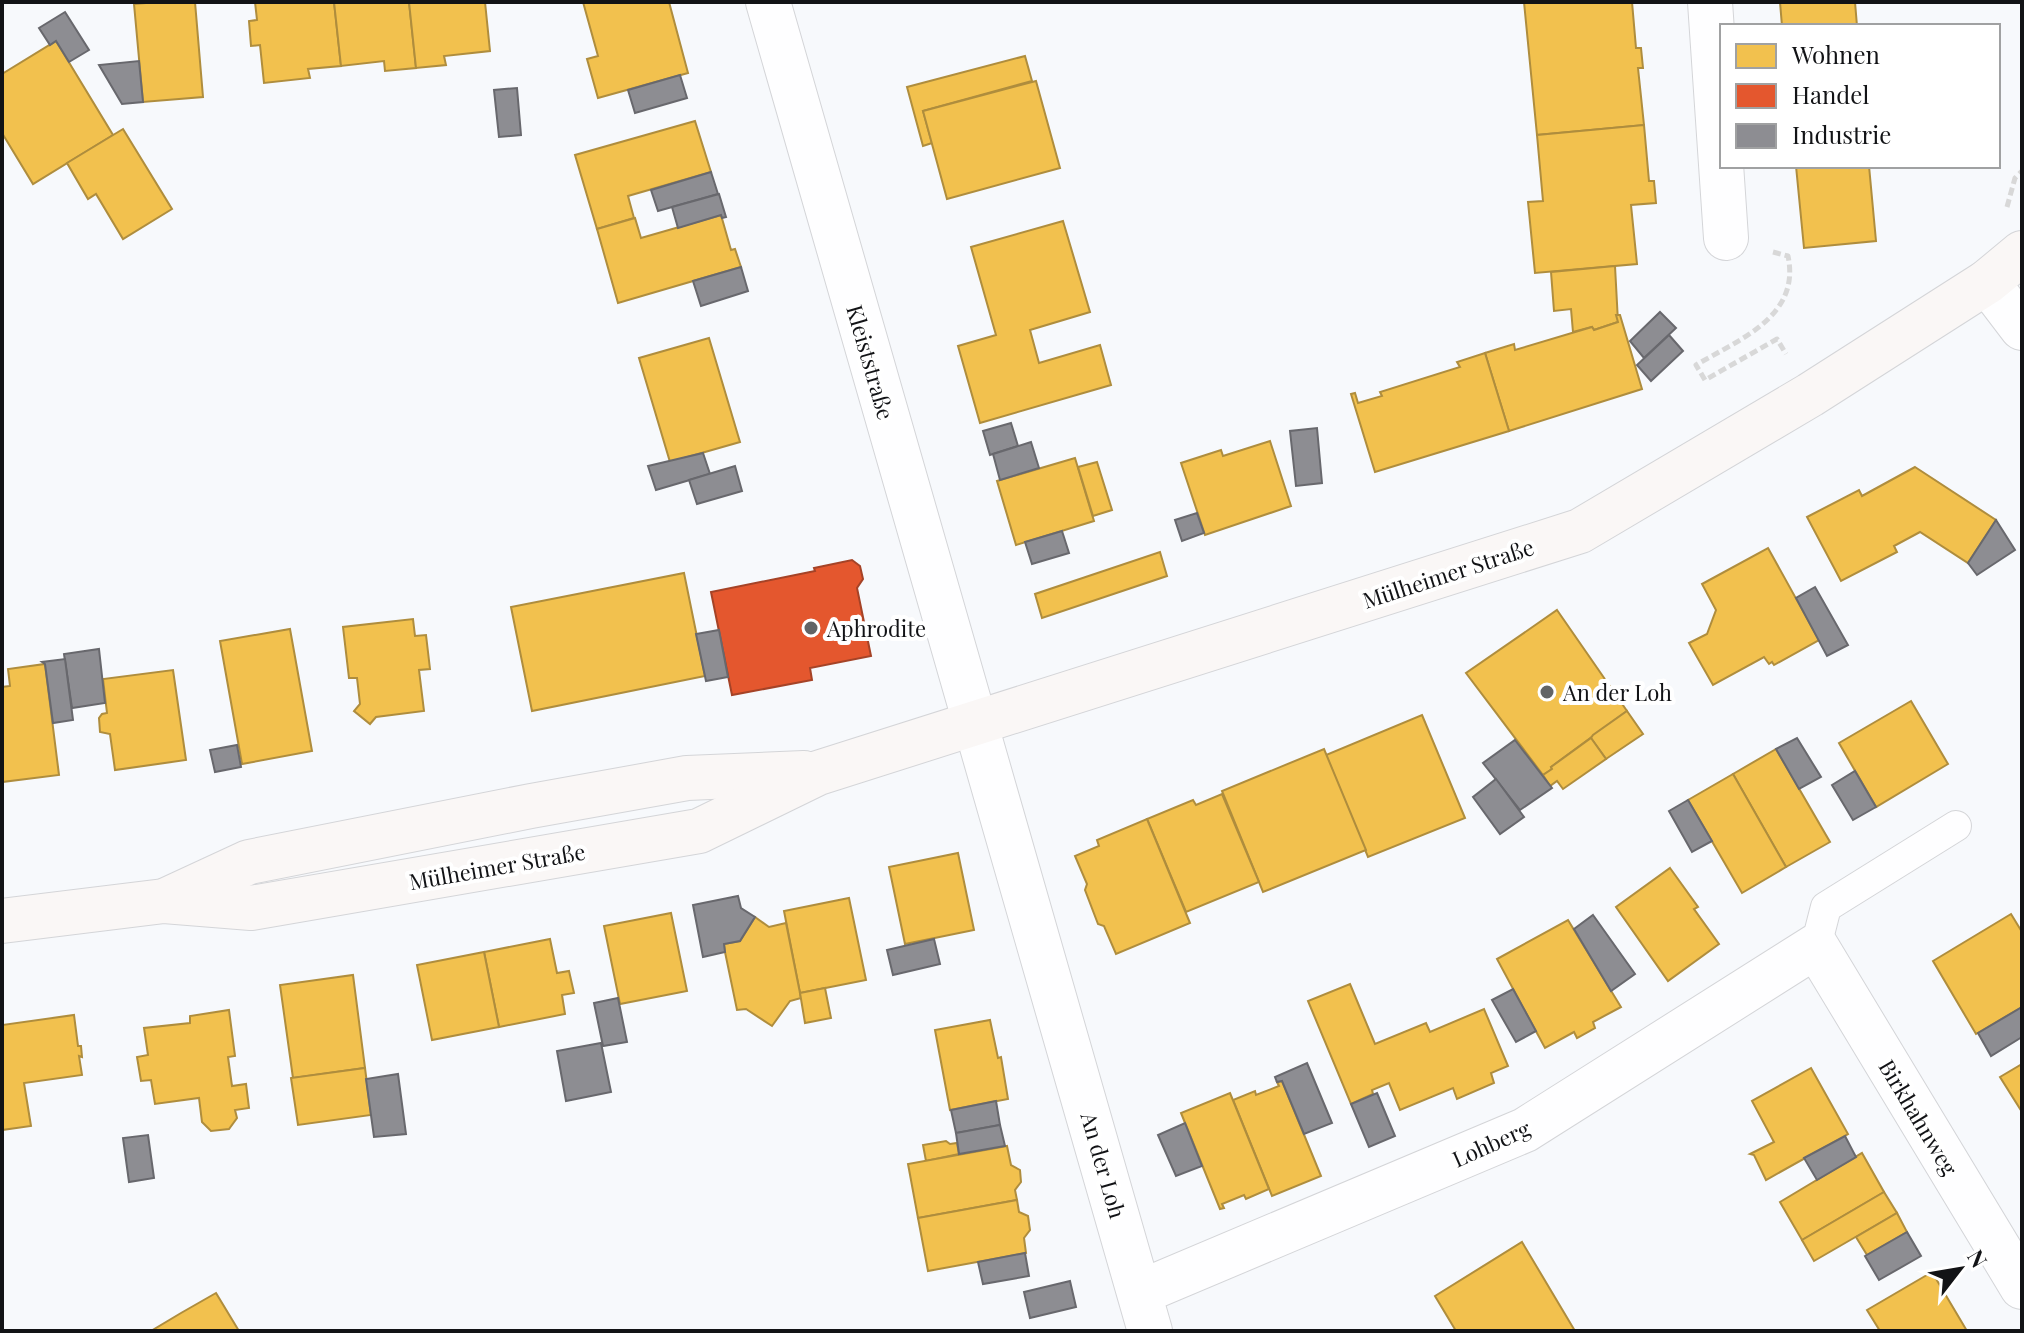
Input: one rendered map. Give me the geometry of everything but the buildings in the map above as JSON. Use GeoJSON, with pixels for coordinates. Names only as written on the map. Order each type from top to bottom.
{"type":"FeatureCollection","features":[{"type":"Feature","properties":{"kind":"main road","name":"Mülheimer Straße"},"geometry":{"type":"LineString","coordinates":[[2,921],[164,901],[249,862],[531,806],[687,778],[818,773],[1580,531],[1810,395],[1987,282],[2022,253]]}},
{"type":"Feature","properties":{"kind":"street","name":"Kleiststraße"},"geometry":{"type":"LineString","coordinates":[[768,2],[975,723]]}},
{"type":"Feature","properties":{"kind":"street"},"geometry":{"type":"LineString","coordinates":[[1710,2],[1720,150]]}},
{"type":"Feature","properties":{"kind":"street"},"geometry":{"type":"LineString","coordinates":[[1721,168],[1726,238]]}},
{"type":"Feature","properties":{"kind":"street"},"geometry":{"type":"LineString","coordinates":[[1987,282],[2022,328]]}},
{"type":"Feature","properties":{"kind":"street","name":"An der Loh"},"geometry":{"type":"LineString","coordinates":[[975,723],[1146,1311]]}},
{"type":"Feature","properties":{"kind":"street","name":"Lohberg"},"geometry":{"type":"LineString","coordinates":[[1146,1311],[1525,1130],[1816,946]]}},
{"type":"Feature","properties":{"kind":"street","name":"Birkhahnweg"},"geometry":{"type":"LineString","coordinates":[[1816,946],[2022,1287]]}},
{"type":"Feature","properties":{"kind":"lane"},"geometry":{"type":"LineString","coordinates":[[1816,946],[1826,907],[1956,826]]}},
{"type":"Feature","properties":{"kind":"path"},"geometry":{"type":"LineString","coordinates":[[1705,380],[1696,365],[1769,322],[1783,304],[1789,285],[1788,256],[1726,238]]}},
{"type":"Feature","properties":{"kind":"place","name":"Aphrodite"},"geometry":{"type":"Point","coordinates":[811,628]}},
{"type":"Feature","properties":{"kind":"place","name":"An der Loh"},"geometry":{"type":"Point","coordinates":[1547,692]}}]}
